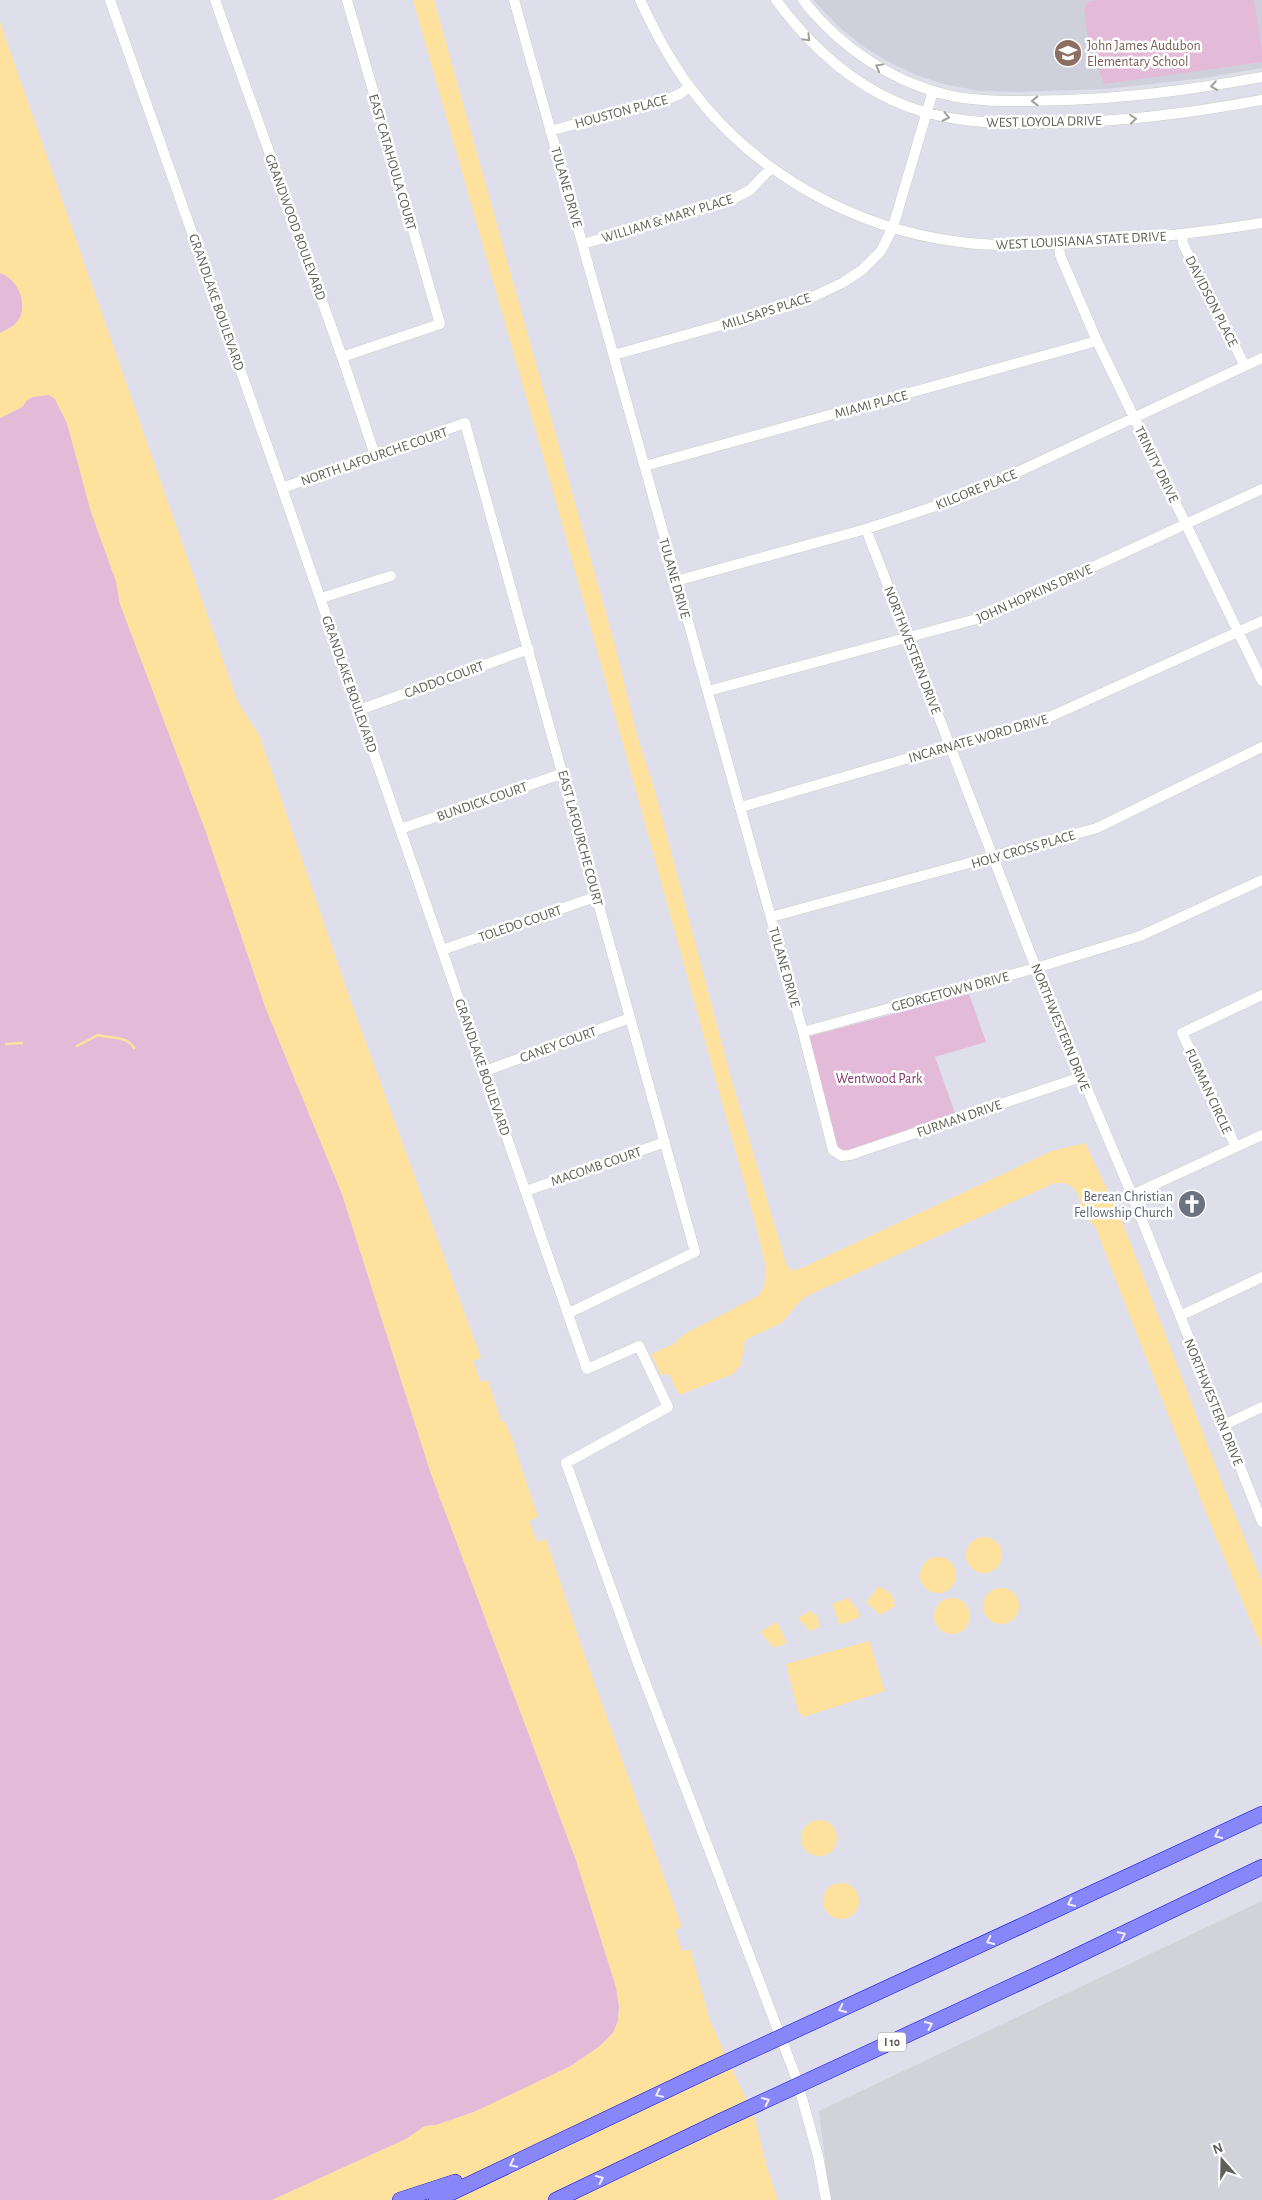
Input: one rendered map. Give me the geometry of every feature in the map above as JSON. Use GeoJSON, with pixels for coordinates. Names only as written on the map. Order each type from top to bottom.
{"type":"FeatureCollection","features":[{"type":"Feature","properties":{"kind":"highway"},"geometry":{"type":"LineString","coordinates":[[436,2200],[703,2073],[1262,1814]]}},
{"type":"Feature","properties":{"kind":"highway","name":"I 10"},"geometry":{"type":"LineString","coordinates":[[556,2200],[1262,1868]]}},
{"type":"Feature","properties":{"kind":"highway"},"geometry":{"type":"LineString","coordinates":[[400,2200],[462,2180],[476,2182]]}},
{"type":"Feature","properties":{"kind":"street","name":"GRANDLAKE BOULEVARD"},"geometry":{"type":"LineString","coordinates":[[110,0],[321,598],[587,1369],[639,1346],[668,1407],[566,1463],[636,1658],[797,2080],[818,2156],[826,2200]]}},
{"type":"Feature","properties":{"kind":"street","name":"GRANDWOOD BOULEVARD"},"geometry":{"type":"LineString","coordinates":[[215,0],[342,356],[375,455]]}},
{"type":"Feature","properties":{"kind":"street","name":"EAST CATAHOULA COURT"},"geometry":{"type":"LineString","coordinates":[[342,356],[440,324],[347,0]]}},
{"type":"Feature","properties":{"kind":"street","name":"TULANE DRIVE"},"geometry":{"type":"LineString","coordinates":[[514,0],[741,807],[803,1032],[831,1144],[837,1154]]}},
{"type":"Feature","properties":{"kind":"street","name":"WEST LOUISIANA STATE DRIVE"},"geometry":{"type":"LineString","coordinates":[[640,0],[671,60],[689,87],[713,114],[747,147],[771,168],[806,191],[843,209],[893,227],[921,235],[960,242],[1005,245],[1127,240],[1262,223]]}},
{"type":"Feature","properties":{"kind":"street","name":"WEST LOYOLA DRIVE"},"geometry":{"type":"LineString","coordinates":[[776,0],[796,27],[833,62],[882,94],[926,113],[957,120],[990,123],[1084,123],[1185,113],[1262,100]]}},
{"type":"Feature","properties":{"kind":"street","name":"WEST LOYOLA DRIVE"},"geometry":{"type":"LineString","coordinates":[[803,0],[815,16],[835,35],[869,61],[893,74],[933,91],[957,97],[991,100],[1084,100],[1146,95],[1262,77]]}},
{"type":"Feature","properties":{"kind":"street","name":"HOUSTON PLACE"},"geometry":{"type":"LineString","coordinates":[[550,131],[670,98],[680,94],[689,87]]}},
{"type":"Feature","properties":{"kind":"street","name":"MILLSAPS PLACE"},"geometry":{"type":"LineString","coordinates":[[614,355],[800,303],[842,284],[862,270],[882,251],[893,227],[933,91]]}},
{"type":"Feature","properties":{"kind":"street","name":"WILLIAM & MARY PLACE"},"geometry":{"type":"LineString","coordinates":[[583,244],[729,202],[750,190],[771,168]]}},
{"type":"Feature","properties":{"kind":"street","name":"DAVIDSON PLACE"},"geometry":{"type":"LineString","coordinates":[[1182,234],[1183,244],[1245,366]]}},
{"type":"Feature","properties":{"kind":"street","name":"TRINITY DRIVE"},"geometry":{"type":"LineString","coordinates":[[1059,244],[1060,255],[1097,341],[1262,681]]}},
{"type":"Feature","properties":{"kind":"street","name":"MIAMI PLACE"},"geometry":{"type":"LineString","coordinates":[[645,466],[1097,341]]}},
{"type":"Feature","properties":{"kind":"street","name":"KILGORE PLACE"},"geometry":{"type":"LineString","coordinates":[[676,581],[866,529],[966,496],[1262,358]]}},
{"type":"Feature","properties":{"kind":"street","name":"NORTH LAFOURCHE COURT"},"geometry":{"type":"LineString","coordinates":[[282,488],[466,423]]}},
{"type":"Feature","properties":{"kind":"street","name":"EAST LAFOURCHE COURT"},"geometry":{"type":"LineString","coordinates":[[466,423],[695,1252],[569,1313]]}},
{"type":"Feature","properties":{"kind":"street","name":"JOHN HOPKINS DRIVE"},"geometry":{"type":"LineString","coordinates":[[708,691],[984,617],[1262,489]]}},
{"type":"Feature","properties":{"kind":"street","name":"NORTHWESTERN DRIVE"},"geometry":{"type":"LineString","coordinates":[[866,529],[1036,968],[1132,1195],[1262,1522]]}},
{"type":"Feature","properties":{"kind":"street"},"geometry":{"type":"LineString","coordinates":[[321,598],[391,576]]}},
{"type":"Feature","properties":{"kind":"street","name":"INCARNATE WORD DRIVE"},"geometry":{"type":"LineString","coordinates":[[741,807],[950,746],[1034,724],[1262,620]]}},
{"type":"Feature","properties":{"kind":"street","name":"CADDO COURT"},"geometry":{"type":"LineString","coordinates":[[359,710],[529,649]]}},
{"type":"Feature","properties":{"kind":"street","name":"HOLY CROSS PLACE"},"geometry":{"type":"LineString","coordinates":[[771,918],[1097,828],[1262,747]]}},
{"type":"Feature","properties":{"kind":"street","name":"BUNDICK COURT"},"geometry":{"type":"LineString","coordinates":[[400,829],[564,773]]}},
{"type":"Feature","properties":{"kind":"street","name":"GEORGETOWN DRIVE"},"geometry":{"type":"LineString","coordinates":[[803,1032],[1036,968],[1140,936],[1262,880]]}},
{"type":"Feature","properties":{"kind":"street","name":"TOLEDO COURT"},"geometry":{"type":"LineString","coordinates":[[442,950],[598,896]]}},
{"type":"Feature","properties":{"kind":"street","name":"FURMAN CIRCLE"},"geometry":{"type":"LineString","coordinates":[[1236,1147],[1182,1033],[1262,995]]}},
{"type":"Feature","properties":{"kind":"street","name":"CANEY COURT"},"geometry":{"type":"LineString","coordinates":[[485,1071],[630,1018]]}},
{"type":"Feature","properties":{"kind":"street","name":"FURMAN DRIVE"},"geometry":{"type":"LineString","coordinates":[[837,1154],[850,1155],[1081,1077]]}},
{"type":"Feature","properties":{"kind":"street"},"geometry":{"type":"LineString","coordinates":[[1132,1195],[1262,1135]]}},
{"type":"Feature","properties":{"kind":"street","name":"MACOMB COURT"},"geometry":{"type":"LineString","coordinates":[[526,1191],[665,1142]]}},
{"type":"Feature","properties":{"kind":"street"},"geometry":{"type":"LineString","coordinates":[[1180,1316],[1262,1277]]}},
{"type":"Feature","properties":{"kind":"street"},"geometry":{"type":"LineString","coordinates":[[1224,1425],[1262,1407]]}},
{"type":"Feature","properties":{"kind":"shaded area"},"geometry":{"type":"Polygon","coordinates":[[[413,0],[434,0],[616,649],[637,735],[655,791],[731,1078],[786,1264],[792,1271],[804,1267],[1052,1151],[1085,1143],[1122,1221],[1224,1488],[1262,1581],[1262,1649],[1209,1520],[1095,1226],[1089,1220],[1079,1197],[1070,1186],[1063,1183],[1052,1184],[807,1296],[798,1303],[783,1322],[745,1340],[741,1365],[733,1374],[679,1395],[669,1374],[661,1375],[651,1354],[676,1343],[677,1340],[688,1332],[758,1296],[764,1287],[766,1268],[756,1225],[555,498],[413,0]]]}},
{"type":"Feature","properties":{"kind":"shaded area","name":"John James Audubon Elementary School"},"geometry":{"type":"Polygon","coordinates":[[[813,0],[1262,0],[1262,68],[1205,78],[1106,89],[1018,92],[979,91],[943,84],[916,75],[887,61],[861,45],[839,27],[813,0]]]}},
{"type":"Feature","properties":{"kind":"shaded area"},"geometry":{"type":"Polygon","coordinates":[[[0,22],[237,700],[260,737],[350,999],[481,1358],[473,1361],[481,1382],[488,1380],[501,1421],[505,1422],[515,1445],[538,1517],[529,1521],[537,1542],[546,1539],[582,1648],[682,1927],[675,1930],[682,1951],[690,1949],[710,2021],[755,2119],[767,2168],[778,2200],[272,2200],[406,2139],[425,2126],[436,2125],[474,2112],[571,2066],[600,2046],[613,2033],[618,2021],[619,2006],[616,1987],[576,1860],[431,1474],[342,1194],[266,1009],[206,832],[120,604],[116,581],[91,512],[67,423],[55,399],[49,395],[32,397],[22,407],[0,418],[0,333],[15,324],[21,316],[22,301],[17,287],[0,273],[0,22]]]}},
{"type":"Feature","properties":{"kind":"shaded area"},"geometry":{"type":"Polygon","coordinates":[[[984,1537],[997,1542],[1002,1555],[997,1568],[984,1573],[971,1568],[966,1555],[971,1542],[984,1537]]]}},
{"type":"Feature","properties":{"kind":"shaded area"},"geometry":{"type":"Polygon","coordinates":[[[938,1557],[951,1562],[956,1575],[951,1588],[938,1593],[925,1588],[920,1575],[925,1562],[938,1557]]]}},
{"type":"Feature","properties":{"kind":"shaded area"},"geometry":{"type":"Polygon","coordinates":[[[879,1586],[892,1595],[895,1606],[880,1615],[866,1602],[879,1586]]]}},
{"type":"Feature","properties":{"kind":"shaded area"},"geometry":{"type":"Polygon","coordinates":[[[1001,1588],[1014,1593],[1019,1606],[1014,1619],[1001,1624],[988,1619],[983,1606],[988,1593],[1001,1588]]]}},
{"type":"Feature","properties":{"kind":"shaded area"},"geometry":{"type":"Polygon","coordinates":[[[848,1598],[858,1610],[860,1617],[840,1625],[832,1604],[848,1598]]]}},
{"type":"Feature","properties":{"kind":"shaded area"},"geometry":{"type":"Polygon","coordinates":[[[952,1598],[965,1603],[970,1616],[965,1629],[952,1634],[939,1629],[934,1616],[939,1603],[952,1598]]]}},
{"type":"Feature","properties":{"kind":"shaded area"},"geometry":{"type":"Polygon","coordinates":[[[809,1611],[818,1616],[819,1627],[810,1631],[798,1618],[809,1611]]]}},
{"type":"Feature","properties":{"kind":"shaded area"},"geometry":{"type":"Polygon","coordinates":[[[777,1622],[787,1643],[774,1648],[760,1632],[777,1622]]]}},
{"type":"Feature","properties":{"kind":"shaded area"},"geometry":{"type":"Polygon","coordinates":[[[869,1641],[885,1691],[803,1717],[798,1711],[786,1664],[869,1641]]]}},
{"type":"Feature","properties":{"kind":"shaded area"},"geometry":{"type":"Polygon","coordinates":[[[819,1820],[832,1825],[837,1838],[832,1851],[819,1856],[806,1851],[801,1838],[806,1825],[819,1820]]]}},
{"type":"Feature","properties":{"kind":"shaded area"},"geometry":{"type":"Polygon","coordinates":[[[841,1883],[854,1888],[859,1901],[854,1914],[841,1919],[828,1914],[823,1901],[828,1888],[841,1883]]]}},
{"type":"Feature","properties":{"kind":"shaded area"},"geometry":{"type":"Polygon","coordinates":[[[1262,1901],[1262,2200],[831,2200],[819,2111],[1262,1901]]]}},
{"type":"Feature","properties":{"kind":"green space"},"geometry":{"type":"Polygon","coordinates":[[[1254,0],[1262,50],[1262,62],[1104,84],[1087,33],[1084,8],[1089,1],[1254,0]]]}},
{"type":"Feature","properties":{"kind":"green space"},"geometry":{"type":"Polygon","coordinates":[[[0,273],[17,287],[22,301],[22,309],[21,316],[15,324],[0,333],[0,273]]]}},
{"type":"Feature","properties":{"kind":"green space"},"geometry":{"type":"Polygon","coordinates":[[[49,395],[55,399],[67,423],[91,512],[116,581],[120,604],[206,832],[266,1009],[342,1194],[431,1474],[576,1860],[616,1987],[619,2006],[618,2021],[613,2033],[600,2046],[571,2066],[474,2112],[436,2125],[425,2126],[406,2139],[272,2200],[0,2200],[0,418],[22,407],[32,397],[49,395]]]}},
{"type":"Feature","properties":{"kind":"green space","name":"Wentwood Park"},"geometry":{"type":"Polygon","coordinates":[[[969,994],[986,1042],[935,1057],[955,1113],[842,1152],[838,1147],[807,1037],[969,994]]]}},
{"type":"Feature","properties":{"kind":"waterway"},"geometry":{"type":"LineString","coordinates":[[77,1046],[98,1035],[123,1039],[134,1048]]}},
{"type":"Feature","properties":{"kind":"waterway"},"geometry":{"type":"LineString","coordinates":[[6,1044],[22,1043]]}},
{"type":"Feature","properties":{"kind":"place","name":"John James Audubon Elementary School"},"geometry":{"type":"Point","coordinates":[1068,53]}},
{"type":"Feature","properties":{"kind":"place","name":"Berean Christian Fellowship Church"},"geometry":{"type":"Point","coordinates":[1192,1204]}}]}
